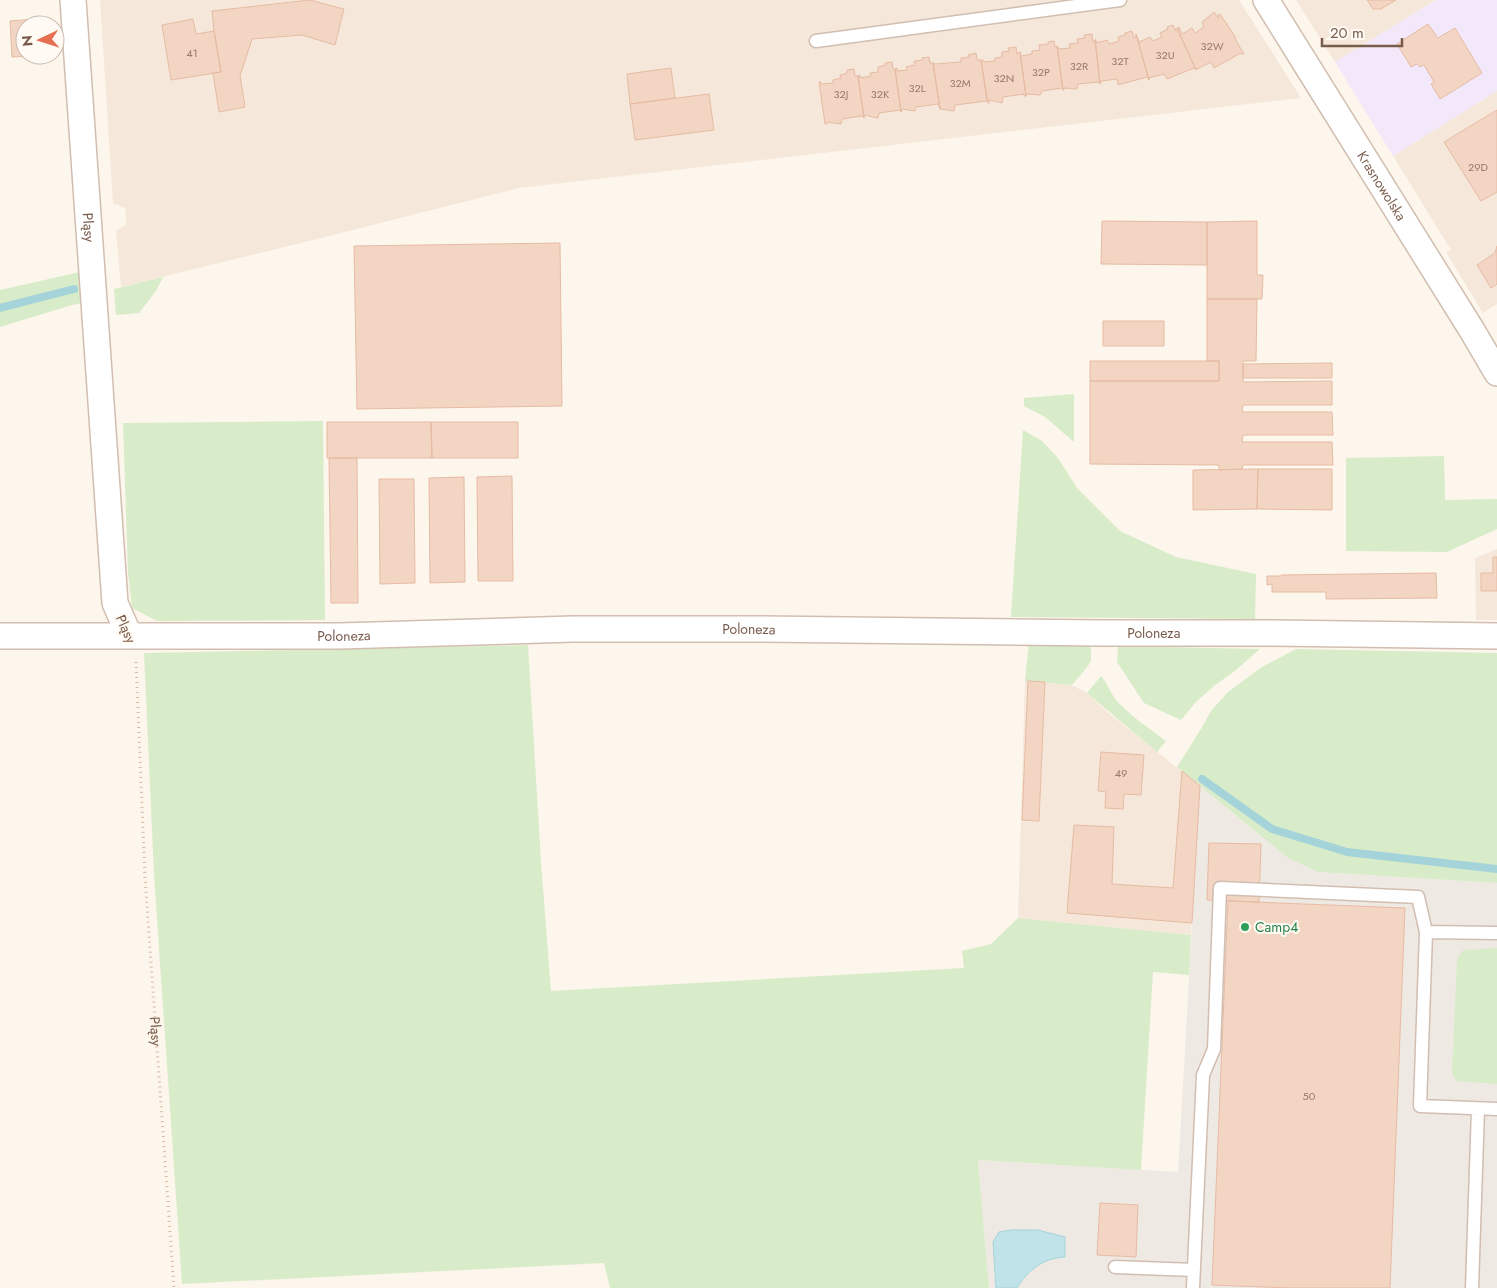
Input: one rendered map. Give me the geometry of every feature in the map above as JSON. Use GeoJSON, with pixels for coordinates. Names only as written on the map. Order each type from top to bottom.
{"type":"FeatureCollection","features":[{"type":"Feature","properties":{"kind":"street","name":"Pląsy"},"geometry":{"type":"LineString","coordinates":[[74,0],[115,603],[129,635]]}},
{"type":"Feature","properties":{"kind":"street","name":"Krasnowolska"},"geometry":{"type":"LineString","coordinates":[[1266,0],[1497,373]]}},
{"type":"Feature","properties":{"kind":"street","name":"Poloneza"},"geometry":{"type":"LineString","coordinates":[[0,636],[340,636],[572,629],[1497,636]]}},
{"type":"Feature","properties":{"kind":"lane"},"geometry":{"type":"LineString","coordinates":[[816,41],[1120,0]]}},
{"type":"Feature","properties":{"kind":"lane"},"geometry":{"type":"LineString","coordinates":[[1193,1288],[1204,1075],[1214,1049],[1220,888],[1418,896],[1426,932],[1420,1106],[1497,1109]]}},
{"type":"Feature","properties":{"kind":"lane"},"geometry":{"type":"LineString","coordinates":[[1426,932],[1497,933]]}},
{"type":"Feature","properties":{"kind":"lane"},"geometry":{"type":"LineString","coordinates":[[1472,1288],[1478,1109]]}},
{"type":"Feature","properties":{"kind":"lane"},"geometry":{"type":"LineString","coordinates":[[1115,1267],[1194,1270]]}},
{"type":"Feature","properties":{"kind":"path","name":"Pląsy"},"geometry":{"type":"LineString","coordinates":[[129,635],[135,649],[145,878],[174,1288]]}},
{"type":"Feature","properties":{"kind":"shaded area"},"geometry":{"type":"Polygon","coordinates":[[[100,0],[1239,0],[1301,98],[519,188],[121,287],[116,230],[126,225],[126,214],[125,208],[113,203],[100,0]]]}},
{"type":"Feature","properties":{"kind":"shaded area"},"geometry":{"type":"Polygon","coordinates":[[[1296,0],[1436,0],[1335,62],[1296,0]]]}},
{"type":"Feature","properties":{"kind":"shaded area"},"geometry":{"type":"Polygon","coordinates":[[[1436,0],[1497,0],[1497,91],[1393,156],[1335,62],[1436,0]]]}},
{"type":"Feature","properties":{"kind":"shaded area"},"geometry":{"type":"Polygon","coordinates":[[[1497,91],[1497,304],[1483,313],[1446,252],[1451,250],[1393,156],[1497,91]]]}},
{"type":"Feature","properties":{"kind":"shaded area"},"geometry":{"type":"Polygon","coordinates":[[[1497,549],[1497,620],[1476,620],[1475,558],[1497,549]]]}},
{"type":"Feature","properties":{"kind":"shaded area"},"geometry":{"type":"Polygon","coordinates":[[[1025,681],[1072,685],[1087,693],[1110,714],[1200,786],[1191,935],[1018,918],[1025,681]]]}},
{"type":"Feature","properties":{"kind":"shaded area"},"geometry":{"type":"Polygon","coordinates":[[[1200,786],[1288,858],[1318,872],[1497,883],[1497,1288],[989,1288],[978,1160],[1178,1172],[1200,786]]]}},
{"type":"Feature","properties":{"kind":"green space"},"geometry":{"type":"Polygon","coordinates":[[[80,272],[83,303],[0,327],[0,290],[80,272]]]}},
{"type":"Feature","properties":{"kind":"green space"},"geometry":{"type":"Polygon","coordinates":[[[163,277],[156,291],[139,313],[116,315],[114,289],[163,277]]]}},
{"type":"Feature","properties":{"kind":"green space"},"geometry":{"type":"Polygon","coordinates":[[[1074,394],[1074,442],[1045,417],[1024,406],[1024,398],[1074,394]]]}},
{"type":"Feature","properties":{"kind":"green space"},"geometry":{"type":"Polygon","coordinates":[[[323,421],[325,620],[157,621],[132,608],[128,572],[123,423],[323,421]]]}},
{"type":"Feature","properties":{"kind":"green space"},"geometry":{"type":"Polygon","coordinates":[[[1023,430],[1042,441],[1058,458],[1077,488],[1120,531],[1176,557],[1256,574],[1255,619],[1011,617],[1023,430]]]}},
{"type":"Feature","properties":{"kind":"green space"},"geometry":{"type":"Polygon","coordinates":[[[1444,456],[1445,500],[1497,499],[1497,529],[1447,552],[1346,551],[1346,458],[1444,456]]]}},
{"type":"Feature","properties":{"kind":"green space"},"geometry":{"type":"Polygon","coordinates":[[[1029,642],[1091,643],[1091,660],[1072,685],[1025,681],[1029,642]]]}},
{"type":"Feature","properties":{"kind":"green space"},"geometry":{"type":"Polygon","coordinates":[[[528,645],[551,991],[964,968],[962,951],[991,944],[1018,918],[1191,935],[1189,975],[1153,972],[1141,1170],[978,1160],[989,1288],[610,1288],[604,1263],[182,1284],[154,875],[144,653],[528,645]]]}},
{"type":"Feature","properties":{"kind":"green space"},"geometry":{"type":"Polygon","coordinates":[[[1118,646],[1260,649],[1196,702],[1181,720],[1144,703],[1117,662],[1118,646]]]}},
{"type":"Feature","properties":{"kind":"green space"},"geometry":{"type":"Polygon","coordinates":[[[1296,649],[1497,653],[1497,883],[1318,872],[1288,858],[1177,767],[1211,711],[1228,692],[1262,667],[1296,649]]]}},
{"type":"Feature","properties":{"kind":"green space"},"geometry":{"type":"Polygon","coordinates":[[[1101,676],[1121,706],[1166,741],[1157,752],[1087,693],[1101,676]]]}},
{"type":"Feature","properties":{"kind":"green space"},"geometry":{"type":"Polygon","coordinates":[[[1497,948],[1497,1084],[1456,1081],[1452,1073],[1457,959],[1463,950],[1497,948]]]}},
{"type":"Feature","properties":{"kind":"water"},"geometry":{"type":"Polygon","coordinates":[[[1038,1230],[1065,1237],[1065,1257],[1050,1260],[1037,1266],[1017,1288],[996,1288],[993,1242],[999,1232],[1038,1230]]]}},
{"type":"Feature","properties":{"kind":"building"},"geometry":{"type":"Polygon","coordinates":[[[310,0],[344,9],[335,45],[302,35],[252,39],[240,76],[245,107],[219,112],[213,73],[221,72],[212,11],[310,0]]]}},
{"type":"Feature","properties":{"kind":"building"},"geometry":{"type":"Polygon","coordinates":[[[1367,0],[1396,0],[1381,9],[1373,9],[1367,0]]]}},
{"type":"Feature","properties":{"kind":"building"},"geometry":{"type":"Polygon","coordinates":[[[1214,12],[1218,18],[1220,14],[1244,54],[1241,53],[1214,68],[1211,62],[1196,70],[1177,28],[1179,27],[1182,34],[1192,28],[1195,33],[1204,27],[1202,22],[1214,12]]]}},
{"type":"Feature","properties":{"kind":"building"},"geometry":{"type":"Polygon","coordinates":[[[193,19],[196,34],[214,31],[221,72],[171,80],[162,25],[193,19]]]}},
{"type":"Feature","properties":{"kind":"building"},"geometry":{"type":"Polygon","coordinates":[[[10,21],[15,21],[15,57],[12,57],[10,21]]]}},
{"type":"Feature","properties":{"kind":"building"},"geometry":{"type":"Polygon","coordinates":[[[1428,24],[1438,38],[1455,28],[1482,73],[1440,99],[1431,84],[1434,82],[1424,65],[1420,67],[1417,64],[1411,67],[1397,44],[1428,24]]]}},
{"type":"Feature","properties":{"kind":"building"},"geometry":{"type":"Polygon","coordinates":[[[1173,25],[1176,31],[1178,30],[1196,70],[1194,68],[1167,79],[1164,74],[1149,78],[1149,80],[1136,34],[1139,42],[1150,37],[1153,41],[1162,37],[1160,33],[1173,25]]]}},
{"type":"Feature","properties":{"kind":"building"},"geometry":{"type":"Polygon","coordinates":[[[1132,31],[1134,38],[1136,34],[1149,80],[1147,77],[1118,85],[1117,79],[1101,81],[1100,84],[1095,40],[1096,43],[1107,40],[1109,44],[1119,41],[1118,37],[1132,31]]]}},
{"type":"Feature","properties":{"kind":"building"},"geometry":{"type":"Polygon","coordinates":[[[1092,34],[1093,42],[1095,40],[1100,84],[1099,82],[1078,84],[1077,89],[1064,88],[1063,90],[1057,46],[1059,49],[1070,48],[1069,44],[1078,43],[1077,39],[1085,38],[1084,35],[1092,34]]]}},
{"type":"Feature","properties":{"kind":"building"},"geometry":{"type":"Polygon","coordinates":[[[1054,41],[1055,47],[1057,46],[1063,90],[1062,88],[1042,91],[1040,95],[1026,94],[1026,96],[1020,52],[1021,56],[1032,54],[1032,51],[1040,50],[1039,45],[1054,41]]]}},
{"type":"Feature","properties":{"kind":"building"},"geometry":{"type":"Polygon","coordinates":[[[1016,47],[1017,54],[1020,52],[1026,96],[1024,94],[1003,97],[1002,103],[989,100],[988,103],[981,60],[984,62],[995,61],[995,58],[1002,57],[1002,52],[1009,51],[1008,48],[1016,47]]]}},
{"type":"Feature","properties":{"kind":"building"},"geometry":{"type":"Polygon","coordinates":[[[976,53],[977,60],[981,60],[987,101],[955,105],[954,111],[940,109],[933,63],[961,62],[961,58],[969,57],[968,55],[976,53]]]}},
{"type":"Feature","properties":{"kind":"building"},"geometry":{"type":"Polygon","coordinates":[[[929,57],[930,63],[933,63],[940,109],[938,104],[916,107],[915,111],[902,109],[901,112],[895,69],[897,68],[897,71],[907,70],[906,67],[915,65],[914,61],[929,57]]]}},
{"type":"Feature","properties":{"kind":"building"},"geometry":{"type":"Polygon","coordinates":[[[892,62],[893,69],[895,69],[901,112],[900,110],[879,113],[878,118],[864,115],[864,118],[858,76],[860,75],[860,78],[871,76],[870,73],[878,72],[878,67],[892,62]]]}},
{"type":"Feature","properties":{"kind":"building"},"geometry":{"type":"Polygon","coordinates":[[[671,68],[675,98],[630,104],[627,74],[671,68]]]}},
{"type":"Feature","properties":{"kind":"building"},"geometry":{"type":"Polygon","coordinates":[[[854,69],[855,76],[858,76],[864,118],[862,116],[842,119],[841,124],[827,122],[825,124],[819,82],[821,84],[833,83],[833,80],[841,78],[840,75],[847,73],[847,70],[854,69]]]}},
{"type":"Feature","properties":{"kind":"building"},"geometry":{"type":"Polygon","coordinates":[[[709,94],[714,130],[635,140],[630,104],[709,94]]]}},
{"type":"Feature","properties":{"kind":"building"},"geometry":{"type":"Polygon","coordinates":[[[1497,110],[1497,192],[1481,201],[1444,142],[1497,110]]]}},
{"type":"Feature","properties":{"kind":"building"},"geometry":{"type":"Polygon","coordinates":[[[1102,221],[1207,222],[1207,265],[1101,264],[1102,221]]]}},
{"type":"Feature","properties":{"kind":"building"},"geometry":{"type":"Polygon","coordinates":[[[1257,221],[1257,275],[1263,275],[1262,299],[1207,299],[1207,222],[1257,221]]]}},
{"type":"Feature","properties":{"kind":"building"},"geometry":{"type":"Polygon","coordinates":[[[560,243],[562,406],[357,409],[354,246],[560,243]]]}},
{"type":"Feature","properties":{"kind":"building"},"geometry":{"type":"Polygon","coordinates":[[[1497,246],[1497,284],[1491,288],[1477,265],[1495,253],[1497,246]]]}},
{"type":"Feature","properties":{"kind":"building"},"geometry":{"type":"Polygon","coordinates":[[[1207,299],[1257,299],[1256,361],[1243,361],[1243,382],[1332,381],[1332,405],[1243,405],[1242,412],[1332,412],[1333,435],[1243,435],[1242,442],[1332,442],[1333,465],[1243,465],[1242,469],[1219,470],[1219,465],[1090,464],[1090,381],[1219,381],[1219,361],[1207,361],[1207,299]]]}},
{"type":"Feature","properties":{"kind":"building"},"geometry":{"type":"Polygon","coordinates":[[[1103,321],[1164,321],[1164,346],[1103,346],[1103,321]]]}},
{"type":"Feature","properties":{"kind":"building"},"geometry":{"type":"Polygon","coordinates":[[[1090,361],[1219,361],[1219,381],[1090,381],[1090,361]]]}},
{"type":"Feature","properties":{"kind":"building"},"geometry":{"type":"Polygon","coordinates":[[[1332,363],[1332,378],[1243,378],[1243,364],[1332,363]]]}},
{"type":"Feature","properties":{"kind":"building"},"geometry":{"type":"Polygon","coordinates":[[[327,422],[431,422],[432,458],[327,458],[327,422]]]}},
{"type":"Feature","properties":{"kind":"building"},"geometry":{"type":"Polygon","coordinates":[[[431,422],[518,422],[518,458],[432,458],[431,422]]]}},
{"type":"Feature","properties":{"kind":"building"},"geometry":{"type":"Polygon","coordinates":[[[329,458],[357,458],[358,603],[331,603],[329,458]]]}},
{"type":"Feature","properties":{"kind":"building"},"geometry":{"type":"Polygon","coordinates":[[[1258,469],[1257,509],[1193,510],[1193,470],[1258,469]]]}},
{"type":"Feature","properties":{"kind":"building"},"geometry":{"type":"Polygon","coordinates":[[[1258,469],[1332,469],[1332,510],[1257,509],[1258,469]]]}},
{"type":"Feature","properties":{"kind":"building"},"geometry":{"type":"Polygon","coordinates":[[[512,476],[513,581],[478,581],[477,477],[512,476]]]}},
{"type":"Feature","properties":{"kind":"building"},"geometry":{"type":"Polygon","coordinates":[[[464,477],[465,582],[430,583],[429,478],[464,477]]]}},
{"type":"Feature","properties":{"kind":"building"},"geometry":{"type":"Polygon","coordinates":[[[379,479],[414,479],[415,583],[380,584],[379,479]]]}},
{"type":"Feature","properties":{"kind":"building"},"geometry":{"type":"Polygon","coordinates":[[[1493,557],[1497,557],[1497,591],[1481,591],[1481,573],[1493,573],[1493,557]]]}},
{"type":"Feature","properties":{"kind":"building"},"geometry":{"type":"Polygon","coordinates":[[[1436,573],[1437,598],[1326,599],[1326,592],[1272,592],[1272,584],[1267,585],[1267,576],[1281,575],[1436,573]]]}},
{"type":"Feature","properties":{"kind":"building"},"geometry":{"type":"Polygon","coordinates":[[[1028,681],[1045,682],[1039,821],[1022,820],[1028,681]]]}},
{"type":"Feature","properties":{"kind":"building"},"geometry":{"type":"Polygon","coordinates":[[[1101,752],[1144,755],[1141,795],[1124,794],[1123,809],[1105,808],[1106,792],[1098,791],[1101,752]]]}},
{"type":"Feature","properties":{"kind":"building"},"geometry":{"type":"Polygon","coordinates":[[[1182,771],[1200,786],[1192,923],[1067,913],[1074,825],[1114,827],[1112,884],[1173,888],[1182,771]]]}},
{"type":"Feature","properties":{"kind":"building"},"geometry":{"type":"Polygon","coordinates":[[[1209,843],[1261,844],[1259,902],[1207,900],[1209,843]]]}},
{"type":"Feature","properties":{"kind":"building"},"geometry":{"type":"Polygon","coordinates":[[[1228,901],[1405,908],[1390,1288],[1290,1288],[1212,1285],[1228,901]]]}},
{"type":"Feature","properties":{"kind":"building"},"geometry":{"type":"Polygon","coordinates":[[[1100,1203],[1138,1205],[1136,1257],[1097,1255],[1100,1203]]]}},
{"type":"Feature","properties":{"kind":"waterway"},"geometry":{"type":"LineString","coordinates":[[0,308],[74,289]]}},
{"type":"Feature","properties":{"kind":"waterway"},"geometry":{"type":"LineString","coordinates":[[1202,779],[1272,829],[1347,852],[1497,869]]}},
{"type":"Feature","properties":{"kind":"place","name":"Camp4"},"geometry":{"type":"Point","coordinates":[1245,927]}}]}
